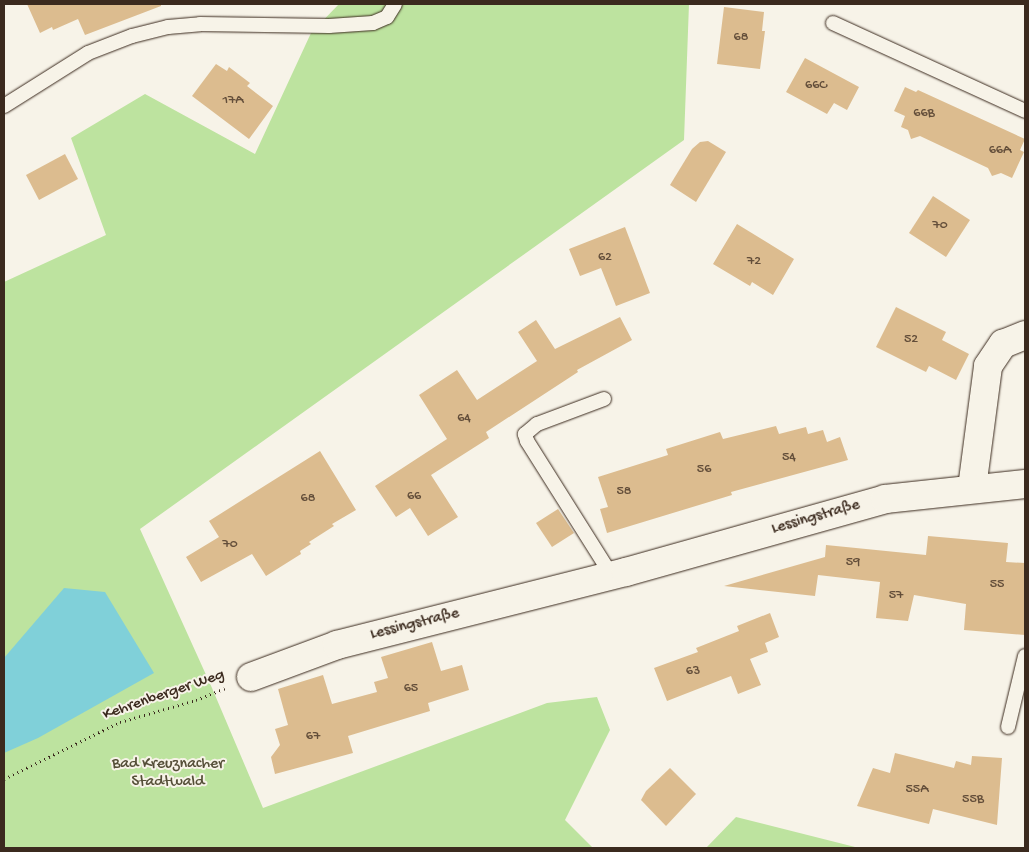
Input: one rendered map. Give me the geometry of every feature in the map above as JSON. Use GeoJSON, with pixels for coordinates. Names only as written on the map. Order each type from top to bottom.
{"type":"FeatureCollection","features":[{"type":"Feature","properties":{"kind":"street"},"geometry":{"type":"LineString","coordinates":[[972,488],[988,366],[1003,344],[1025,335]]}},
{"type":"Feature","properties":{"kind":"street","name":"Lessingstraße"},"geometry":{"type":"LineString","coordinates":[[251,677],[337,645],[612,576],[884,499],[972,488],[1025,484]]}},
{"type":"Feature","properties":{"kind":"lane"},"geometry":{"type":"LineString","coordinates":[[4,106],[88,54],[132,36],[168,27],[200,24],[329,26],[373,23],[387,17],[395,4]]}},
{"type":"Feature","properties":{"kind":"lane"},"geometry":{"type":"LineString","coordinates":[[833,23],[1025,111]]}},
{"type":"Feature","properties":{"kind":"lane"},"geometry":{"type":"LineString","coordinates":[[604,399],[537,424],[530,428],[526,434],[527,442],[612,576]]}},
{"type":"Feature","properties":{"kind":"lane"},"geometry":{"type":"LineString","coordinates":[[1008,727],[1025,656]]}},
{"type":"Feature","properties":{"kind":"path","name":"Kehrenberger Weg"},"geometry":{"type":"LineString","coordinates":[[4,778],[120,722],[196,700],[251,677]]}},
{"type":"Feature","properties":{"kind":"green space","name":"Bad Kreuznacher Stadtwald"},"geometry":{"type":"Polygon","coordinates":[[[339,4],[689,4],[684,140],[140,529],[212,688],[263,808],[547,703],[597,697],[610,730],[565,820],[593,848],[4,848],[4,282],[106,235],[71,138],[145,94],[255,154],[311,33],[339,4]]]}},
{"type":"Feature","properties":{"kind":"green space"},"geometry":{"type":"Polygon","coordinates":[[[736,817],[859,848],[706,848],[736,817]]]}},
{"type":"Feature","properties":{"kind":"water"},"geometry":{"type":"Polygon","coordinates":[[[64,588],[105,592],[154,673],[38,738],[4,753],[4,658],[64,588]]]}},
{"type":"Feature","properties":{"kind":"building"},"geometry":{"type":"Polygon","coordinates":[[[27,4],[161,4],[161,6],[85,35],[78,19],[53,30],[52,27],[40,33],[27,4]]]}},
{"type":"Feature","properties":{"kind":"building"},"geometry":{"type":"Polygon","coordinates":[[[724,7],[764,12],[762,31],[765,31],[760,69],[717,64],[724,7]]]}},
{"type":"Feature","properties":{"kind":"building"},"geometry":{"type":"Polygon","coordinates":[[[805,58],[859,87],[847,110],[834,103],[827,114],[786,92],[805,58]]]}},
{"type":"Feature","properties":{"kind":"building"},"geometry":{"type":"Polygon","coordinates":[[[216,64],[227,71],[229,67],[250,83],[247,86],[273,106],[249,139],[192,96],[216,64]]]}},
{"type":"Feature","properties":{"kind":"building"},"geometry":{"type":"Polygon","coordinates":[[[905,87],[916,92],[918,90],[1025,139],[1020,150],[1024,152],[1012,178],[1001,173],[992,176],[988,168],[920,136],[911,139],[908,130],[901,127],[905,116],[894,111],[905,87]]]}},
{"type":"Feature","properties":{"kind":"building"},"geometry":{"type":"Polygon","coordinates":[[[708,141],[726,152],[696,202],[670,185],[692,149],[700,142],[708,141]]]}},
{"type":"Feature","properties":{"kind":"building"},"geometry":{"type":"Polygon","coordinates":[[[65,154],[78,179],[39,200],[26,175],[65,154]]]}},
{"type":"Feature","properties":{"kind":"building"},"geometry":{"type":"Polygon","coordinates":[[[933,196],[970,220],[946,257],[909,233],[933,196]]]}},
{"type":"Feature","properties":{"kind":"building"},"geometry":{"type":"Polygon","coordinates":[[[737,224],[794,259],[773,295],[752,282],[750,286],[713,264],[737,224]]]}},
{"type":"Feature","properties":{"kind":"building"},"geometry":{"type":"Polygon","coordinates":[[[625,227],[650,293],[616,306],[601,268],[580,276],[569,249],[625,227]]]}},
{"type":"Feature","properties":{"kind":"building"},"geometry":{"type":"Polygon","coordinates":[[[896,307],[946,332],[942,340],[969,354],[956,380],[929,366],[926,372],[876,347],[896,307]]]}},
{"type":"Feature","properties":{"kind":"building"},"geometry":{"type":"Polygon","coordinates":[[[620,317],[632,340],[577,370],[578,372],[486,432],[489,438],[431,475],[458,517],[428,536],[410,508],[396,517],[375,486],[447,439],[419,395],[457,370],[477,400],[537,361],[518,332],[536,320],[555,349],[620,317]]]}},
{"type":"Feature","properties":{"kind":"building"},"geometry":{"type":"Polygon","coordinates":[[[776,426],[779,434],[806,427],[808,434],[823,430],[827,442],[840,437],[848,460],[731,492],[732,495],[607,533],[600,509],[608,507],[598,477],[668,455],[666,449],[720,432],[723,439],[776,426]]]}},
{"type":"Feature","properties":{"kind":"building"},"geometry":{"type":"Polygon","coordinates":[[[320,451],[356,510],[332,524],[334,526],[309,542],[311,544],[300,551],[301,554],[266,576],[252,554],[201,582],[186,557],[219,537],[209,521],[320,451]]]}},
{"type":"Feature","properties":{"kind":"building"},"geometry":{"type":"Polygon","coordinates":[[[558,509],[574,533],[552,547],[536,523],[558,509]]]}},
{"type":"Feature","properties":{"kind":"building"},"geometry":{"type":"Polygon","coordinates":[[[928,536],[1008,543],[1006,562],[1025,563],[1025,635],[964,630],[966,604],[914,595],[908,621],[876,618],[880,582],[818,575],[815,596],[724,586],[825,557],[826,545],[926,555],[928,536]]]}},
{"type":"Feature","properties":{"kind":"building"},"geometry":{"type":"Polygon","coordinates":[[[770,613],[779,637],[765,643],[768,652],[750,659],[761,685],[738,694],[731,676],[667,701],[654,668],[698,652],[696,648],[739,631],[737,626],[770,613]]]}},
{"type":"Feature","properties":{"kind":"building"},"geometry":{"type":"Polygon","coordinates":[[[432,642],[441,671],[462,665],[469,690],[428,703],[430,711],[348,736],[353,753],[275,774],[271,757],[280,745],[275,729],[288,725],[278,689],[323,675],[332,704],[377,692],[374,682],[388,678],[381,657],[432,642]]]}},
{"type":"Feature","properties":{"kind":"building"},"geometry":{"type":"Polygon","coordinates":[[[895,753],[954,768],[956,761],[971,765],[972,756],[1002,758],[997,825],[933,809],[929,824],[857,806],[873,768],[890,773],[895,753]]]}},
{"type":"Feature","properties":{"kind":"building"},"geometry":{"type":"Polygon","coordinates":[[[670,768],[696,794],[666,826],[641,800],[646,791],[670,768]]]}}]}
